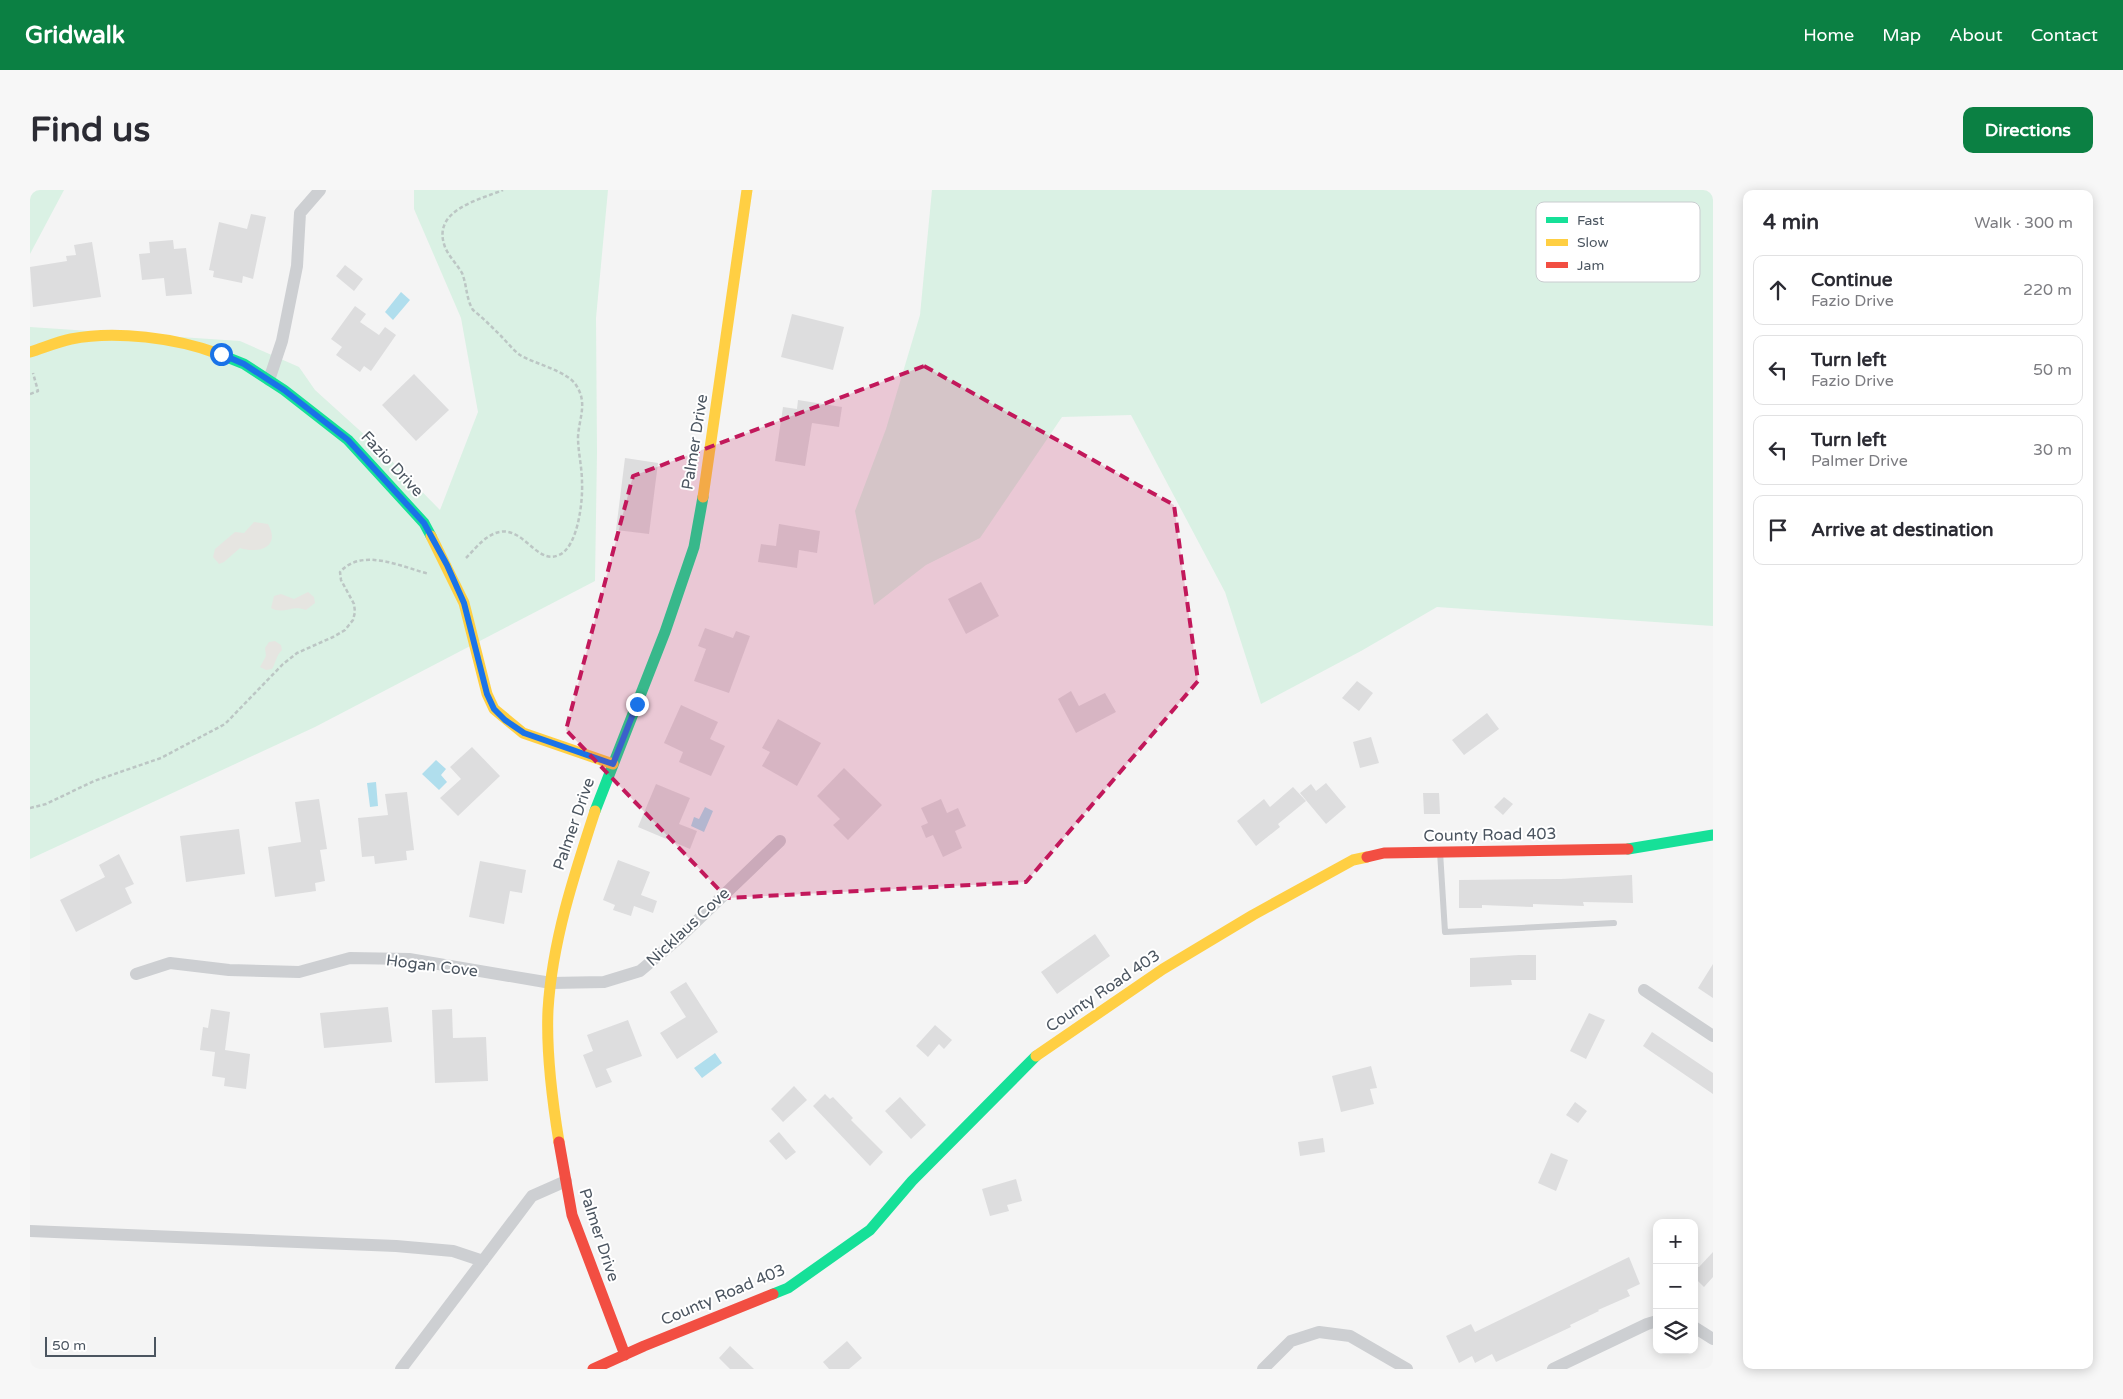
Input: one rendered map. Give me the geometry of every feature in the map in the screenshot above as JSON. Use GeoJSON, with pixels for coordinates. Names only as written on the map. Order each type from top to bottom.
{"type":"FeatureCollection","features":[{"type":"Feature","properties":{"kind":"street"},"geometry":{"type":"LineString","coordinates":[[269,380],[282,341],[297,266],[300,213],[320,190]]}},
{"type":"Feature","properties":{"kind":"street","name":"Palmer Drive"},"geometry":{"type":"LineString","coordinates":[[625,1355],[572,1215],[555,1118],[549,1058],[548,1011],[551,983],[571,886],[603,788],[666,632],[694,547],[706,483],[747,190]]}},
{"type":"Feature","properties":{"kind":"street","name":"Fazio Drive"},"geometry":{"type":"LineString","coordinates":[[30,352],[70,340],[105,335],[172,340],[196,345],[221,354],[244,364],[269,380],[348,440],[424,523],[447,565],[464,603],[487,694],[494,709],[505,720],[524,733],[613,764]]}},
{"type":"Feature","properties":{"kind":"street","name":"County Road 403"},"geometry":{"type":"LineString","coordinates":[[593,1369],[644,1346],[788,1288],[870,1230],[912,1181],[1035,1057],[1163,969],[1253,915],[1353,860],[1384,853],[1629,849],[1713,835]]}},
{"type":"Feature","properties":{"kind":"street","name":"Nicklaus Cove"},"geometry":{"type":"LineString","coordinates":[[551,983],[604,982],[640,971],[678,939],[780,841]]}},
{"type":"Feature","properties":{"kind":"street","name":"Hogan Cove"},"geometry":{"type":"LineString","coordinates":[[136,974],[170,963],[229,970],[299,972],[350,958],[409,960],[551,983]]}},
{"type":"Feature","properties":{"kind":"street"},"geometry":{"type":"LineString","coordinates":[[1644,990],[1713,1036]]}},
{"type":"Feature","properties":{"kind":"street"},"geometry":{"type":"LineString","coordinates":[[401,1369],[532,1196],[566,1181]]}},
{"type":"Feature","properties":{"kind":"street"},"geometry":{"type":"LineString","coordinates":[[30,1231],[396,1246],[453,1251],[483,1261]]}},
{"type":"Feature","properties":{"kind":"street"},"geometry":{"type":"LineString","coordinates":[[1553,1369],[1653,1322]]}},
{"type":"Feature","properties":{"kind":"street"},"geometry":{"type":"LineString","coordinates":[[1698,1330],[1713,1339]]}},
{"type":"Feature","properties":{"kind":"street"},"geometry":{"type":"LineString","coordinates":[[1264,1369],[1291,1341],[1319,1332],[1350,1336],[1407,1369]]}},
{"type":"Feature","properties":{"kind":"lane"},"geometry":{"type":"LineString","coordinates":[[1440,851],[1445,932],[1614,923]]}},
{"type":"Feature","properties":{"kind":"path"},"geometry":{"type":"LineString","coordinates":[[466,558],[489,537],[507,531],[522,537],[544,556],[552,557],[559,555],[565,551],[572,540],[581,510],[582,482],[578,434],[583,412],[582,397],[576,385],[570,378],[519,354],[473,310],[468,302],[462,274],[442,238],[443,227],[448,216],[455,210],[503,190]]}},
{"type":"Feature","properties":{"kind":"path"},"geometry":{"type":"LineString","coordinates":[[30,394],[38,391],[33,373]]}},
{"type":"Feature","properties":{"kind":"path"},"geometry":{"type":"LineString","coordinates":[[30,808],[46,804],[94,781],[161,758],[224,724],[283,664],[297,653],[333,638],[345,630],[353,620],[354,604],[341,580],[340,572],[352,562],[362,559],[379,561],[428,574]]}},
{"type":"Feature","properties":{"kind":"highlighted area"},"geometry":{"type":"Polygon","coordinates":[[[924,366],[1174,505],[1198,681],[1026,882],[727,898],[566,730],[633,476],[924,366]]]}},
{"type":"Feature","properties":{"kind":"green space"},"geometry":{"type":"Polygon","coordinates":[[[30,190],[64,190],[30,254],[30,190]]]}},
{"type":"Feature","properties":{"kind":"green space"},"geometry":{"type":"Polygon","coordinates":[[[414,190],[608,190],[596,318],[597,452],[595,581],[315,727],[30,859],[30,327],[240,341],[299,367],[315,390],[378,447],[440,510],[478,412],[461,318],[414,209],[414,190]]]}},
{"type":"Feature","properties":{"kind":"green space"},"geometry":{"type":"Polygon","coordinates":[[[932,190],[1713,190],[1713,626],[1437,607],[1361,651],[1261,704],[1225,592],[1131,415],[1062,417],[980,538],[926,565],[874,605],[855,511],[886,429],[920,315],[932,190]]]}},
{"type":"Feature","properties":{"kind":"sand"},"geometry":{"type":"Polygon","coordinates":[[[254,522],[268,524],[272,538],[270,543],[261,549],[247,550],[240,548],[219,564],[213,557],[215,549],[235,532],[244,533],[254,522]]]}},
{"type":"Feature","properties":{"kind":"sand"},"geometry":{"type":"Polygon","coordinates":[[[308,592],[314,597],[315,603],[306,610],[296,608],[276,610],[271,608],[274,596],[281,594],[294,599],[308,592]]]}},
{"type":"Feature","properties":{"kind":"sand"},"geometry":{"type":"Polygon","coordinates":[[[275,641],[281,645],[282,650],[272,669],[266,670],[260,667],[266,656],[265,648],[269,642],[275,641]]]}},
{"type":"Feature","properties":{"kind":"water"},"geometry":{"type":"Polygon","coordinates":[[[401,292],[410,300],[393,320],[385,312],[401,292]]]}},
{"type":"Feature","properties":{"kind":"water"},"geometry":{"type":"Polygon","coordinates":[[[436,760],[446,769],[441,775],[447,782],[439,790],[422,774],[436,760]]]}},
{"type":"Feature","properties":{"kind":"water"},"geometry":{"type":"Polygon","coordinates":[[[376,782],[378,806],[370,807],[367,783],[376,782]]]}},
{"type":"Feature","properties":{"kind":"water"},"geometry":{"type":"Polygon","coordinates":[[[705,807],[713,811],[704,832],[691,826],[694,817],[699,819],[705,807]]]}},
{"type":"Feature","properties":{"kind":"water"},"geometry":{"type":"Polygon","coordinates":[[[715,1053],[722,1063],[702,1078],[694,1068],[715,1053]]]}},
{"type":"Feature","properties":{"kind":"building"},"geometry":{"type":"Polygon","coordinates":[[[251,214],[266,217],[253,279],[243,276],[242,283],[213,277],[214,271],[209,270],[219,222],[247,229],[251,214]]]}},
{"type":"Feature","properties":{"kind":"building"},"geometry":{"type":"Polygon","coordinates":[[[173,240],[174,249],[186,248],[192,294],[166,296],[164,278],[142,280],[139,254],[150,253],[149,242],[173,240]]]}},
{"type":"Feature","properties":{"kind":"building"},"geometry":{"type":"Polygon","coordinates":[[[92,242],[101,297],[33,307],[30,267],[67,261],[66,256],[76,255],[74,245],[92,242]]]}},
{"type":"Feature","properties":{"kind":"building"},"geometry":{"type":"Polygon","coordinates":[[[345,265],[363,279],[354,291],[336,276],[345,265]]]}},
{"type":"Feature","properties":{"kind":"building"},"geometry":{"type":"Polygon","coordinates":[[[355,306],[366,314],[360,322],[379,335],[385,327],[396,335],[371,371],[364,366],[360,372],[336,355],[342,347],[331,339],[355,306]]]}},
{"type":"Feature","properties":{"kind":"building"},"geometry":{"type":"Polygon","coordinates":[[[792,314],[844,327],[833,370],[781,357],[792,314]]]}},
{"type":"Feature","properties":{"kind":"building"},"geometry":{"type":"Polygon","coordinates":[[[414,374],[449,410],[416,441],[382,405],[414,374]]]}},
{"type":"Feature","properties":{"kind":"building"},"geometry":{"type":"Polygon","coordinates":[[[798,400],[842,407],[839,427],[812,423],[805,466],[775,461],[783,407],[797,409],[798,400]]]}},
{"type":"Feature","properties":{"kind":"building"},"geometry":{"type":"Polygon","coordinates":[[[625,458],[658,463],[649,534],[616,530],[625,458]]]}},
{"type":"Feature","properties":{"kind":"building"},"geometry":{"type":"Polygon","coordinates":[[[779,524],[820,531],[817,553],[799,550],[797,568],[758,562],[761,544],[776,546],[779,524]]]}},
{"type":"Feature","properties":{"kind":"building"},"geometry":{"type":"Polygon","coordinates":[[[981,582],[999,616],[966,634],[948,599],[981,582]]]}},
{"type":"Feature","properties":{"kind":"building"},"geometry":{"type":"Polygon","coordinates":[[[705,628],[733,638],[736,631],[750,636],[729,693],[694,681],[706,649],[698,646],[705,628]]]}},
{"type":"Feature","properties":{"kind":"building"},"geometry":{"type":"Polygon","coordinates":[[[1357,681],[1373,693],[1359,711],[1342,698],[1357,681]]]}},
{"type":"Feature","properties":{"kind":"building"},"geometry":{"type":"Polygon","coordinates":[[[1071,691],[1079,706],[1105,693],[1116,712],[1076,733],[1058,699],[1071,691]]]}},
{"type":"Feature","properties":{"kind":"building"},"geometry":{"type":"Polygon","coordinates":[[[681,705],[718,722],[710,739],[725,746],[711,776],[679,762],[683,752],[664,743],[681,705]]]}},
{"type":"Feature","properties":{"kind":"building"},"geometry":{"type":"Polygon","coordinates":[[[1487,713],[1499,729],[1464,755],[1452,740],[1487,713]]]}},
{"type":"Feature","properties":{"kind":"building"},"geometry":{"type":"Polygon","coordinates":[[[778,719],[821,743],[797,786],[762,766],[770,752],[762,748],[778,719]]]}},
{"type":"Feature","properties":{"kind":"building"},"geometry":{"type":"Polygon","coordinates":[[[1371,737],[1379,763],[1360,768],[1353,742],[1371,737]]]}},
{"type":"Feature","properties":{"kind":"building"},"geometry":{"type":"Polygon","coordinates":[[[472,747],[500,776],[458,816],[440,798],[461,779],[450,767],[472,747]]]}},
{"type":"Feature","properties":{"kind":"building"},"geometry":{"type":"Polygon","coordinates":[[[844,768],[882,805],[848,840],[833,825],[840,819],[817,796],[844,768]]]}},
{"type":"Feature","properties":{"kind":"building"},"geometry":{"type":"Polygon","coordinates":[[[1326,783],[1346,807],[1326,824],[1300,793],[1311,784],[1316,791],[1326,783]]]}},
{"type":"Feature","properties":{"kind":"building"},"geometry":{"type":"Polygon","coordinates":[[[656,784],[690,798],[679,824],[697,831],[690,849],[638,827],[656,784]]]}},
{"type":"Feature","properties":{"kind":"building"},"geometry":{"type":"Polygon","coordinates":[[[1293,787],[1306,801],[1278,824],[1280,827],[1256,846],[1237,821],[1264,799],[1270,807],[1293,787]]]}},
{"type":"Feature","properties":{"kind":"building"},"geometry":{"type":"Polygon","coordinates":[[[407,792],[414,850],[406,851],[407,860],[375,864],[374,856],[362,857],[358,818],[388,815],[385,794],[407,792]]]}},
{"type":"Feature","properties":{"kind":"building"},"geometry":{"type":"Polygon","coordinates":[[[1423,793],[1439,793],[1440,814],[1424,814],[1423,793]]]}},
{"type":"Feature","properties":{"kind":"building"},"geometry":{"type":"Polygon","coordinates":[[[1504,797],[1513,804],[1503,815],[1494,807],[1504,797]]]}},
{"type":"Feature","properties":{"kind":"building"},"geometry":{"type":"Polygon","coordinates":[[[319,799],[327,849],[320,850],[325,881],[315,883],[316,891],[275,897],[268,847],[301,842],[295,802],[319,799]]]}},
{"type":"Feature","properties":{"kind":"building"},"geometry":{"type":"Polygon","coordinates":[[[941,799],[947,813],[958,808],[966,826],[955,831],[962,848],[943,857],[933,835],[926,838],[921,826],[928,823],[921,808],[941,799]]]}},
{"type":"Feature","properties":{"kind":"building"},"geometry":{"type":"Polygon","coordinates":[[[239,829],[245,874],[186,882],[180,836],[239,829]]]}},
{"type":"Feature","properties":{"kind":"building"},"geometry":{"type":"Polygon","coordinates":[[[119,854],[134,884],[125,888],[132,903],[76,932],[60,900],[105,877],[99,865],[119,854]]]}},
{"type":"Feature","properties":{"kind":"building"},"geometry":{"type":"Polygon","coordinates":[[[618,860],[650,872],[641,895],[657,901],[653,913],[634,906],[631,916],[613,910],[615,905],[603,900],[618,860]]]}},
{"type":"Feature","properties":{"kind":"building"},"geometry":{"type":"Polygon","coordinates":[[[480,861],[526,870],[522,893],[510,891],[504,924],[469,917],[480,861]]]}},
{"type":"Feature","properties":{"kind":"building"},"geometry":{"type":"Polygon","coordinates":[[[1632,875],[1633,903],[1583,902],[1584,906],[1533,904],[1533,907],[1482,905],[1482,908],[1459,908],[1459,880],[1561,879],[1632,875]]]}},
{"type":"Feature","properties":{"kind":"building"},"geometry":{"type":"Polygon","coordinates":[[[1095,934],[1110,956],[1057,994],[1041,972],[1095,934]]]}},
{"type":"Feature","properties":{"kind":"building"},"geometry":{"type":"Polygon","coordinates":[[[1536,955],[1536,980],[1511,980],[1512,985],[1470,987],[1470,958],[1536,955]]]}},
{"type":"Feature","properties":{"kind":"building"},"geometry":{"type":"Polygon","coordinates":[[[1713,964],[1713,998],[1698,988],[1713,964]]]}},
{"type":"Feature","properties":{"kind":"building"},"geometry":{"type":"Polygon","coordinates":[[[686,982],[718,1032],[677,1059],[660,1033],[686,1017],[670,992],[686,982]]]}},
{"type":"Feature","properties":{"kind":"building"},"geometry":{"type":"Polygon","coordinates":[[[388,1007],[392,1042],[324,1048],[320,1013],[388,1007]]]}},
{"type":"Feature","properties":{"kind":"building"},"geometry":{"type":"Polygon","coordinates":[[[211,1009],[230,1012],[225,1050],[250,1054],[246,1089],[224,1086],[225,1078],[212,1076],[215,1052],[200,1050],[203,1027],[208,1028],[211,1009]]]}},
{"type":"Feature","properties":{"kind":"building"},"geometry":{"type":"Polygon","coordinates":[[[452,1009],[453,1038],[486,1037],[488,1081],[435,1083],[432,1010],[452,1009]]]}},
{"type":"Feature","properties":{"kind":"building"},"geometry":{"type":"Polygon","coordinates":[[[1589,1013],[1605,1020],[1586,1059],[1570,1051],[1589,1013]]]}},
{"type":"Feature","properties":{"kind":"building"},"geometry":{"type":"Polygon","coordinates":[[[628,1020],[642,1056],[606,1069],[612,1082],[596,1088],[583,1055],[593,1051],[587,1035],[628,1020]]]}},
{"type":"Feature","properties":{"kind":"building"},"geometry":{"type":"Polygon","coordinates":[[[935,1025],[952,1040],[944,1049],[939,1044],[928,1057],[916,1046],[935,1025]]]}},
{"type":"Feature","properties":{"kind":"building"},"geometry":{"type":"Polygon","coordinates":[[[1652,1032],[1713,1073],[1713,1094],[1643,1046],[1652,1032]]]}},
{"type":"Feature","properties":{"kind":"building"},"geometry":{"type":"Polygon","coordinates":[[[1371,1066],[1377,1088],[1370,1089],[1374,1104],[1341,1112],[1332,1076],[1371,1066]]]}},
{"type":"Feature","properties":{"kind":"building"},"geometry":{"type":"Polygon","coordinates":[[[794,1086],[807,1100],[783,1122],[771,1109],[794,1086]]]}},
{"type":"Feature","properties":{"kind":"building"},"geometry":{"type":"Polygon","coordinates":[[[825,1094],[830,1099],[833,1097],[853,1118],[851,1120],[883,1152],[870,1166],[813,1106],[825,1094]]]}},
{"type":"Feature","properties":{"kind":"building"},"geometry":{"type":"Polygon","coordinates":[[[900,1097],[926,1125],[911,1139],[885,1111],[900,1097]]]}},
{"type":"Feature","properties":{"kind":"building"},"geometry":{"type":"Polygon","coordinates":[[[1575,1102],[1587,1111],[1578,1123],[1566,1115],[1575,1102]]]}},
{"type":"Feature","properties":{"kind":"building"},"geometry":{"type":"Polygon","coordinates":[[[779,1132],[796,1152],[786,1160],[769,1141],[779,1132]]]}},
{"type":"Feature","properties":{"kind":"building"},"geometry":{"type":"Polygon","coordinates":[[[1323,1138],[1325,1152],[1300,1156],[1298,1142],[1323,1138]]]}},
{"type":"Feature","properties":{"kind":"building"},"geometry":{"type":"Polygon","coordinates":[[[1551,1153],[1568,1160],[1556,1191],[1538,1183],[1551,1153]]]}},
{"type":"Feature","properties":{"kind":"building"},"geometry":{"type":"Polygon","coordinates":[[[1016,1179],[1022,1201],[1007,1205],[1009,1211],[990,1216],[982,1189],[1016,1179]]]}},
{"type":"Feature","properties":{"kind":"building"},"geometry":{"type":"Polygon","coordinates":[[[1713,1252],[1713,1277],[1704,1287],[1698,1281],[1699,1267],[1713,1252]]]}},
{"type":"Feature","properties":{"kind":"building"},"geometry":{"type":"Polygon","coordinates":[[[1629,1257],[1640,1284],[1627,1290],[1630,1296],[1598,1310],[1570,1325],[1571,1327],[1496,1362],[1492,1354],[1475,1363],[1472,1356],[1459,1363],[1446,1336],[1471,1324],[1475,1332],[1629,1257]]]}},
{"type":"Feature","properties":{"kind":"building"},"geometry":{"type":"Polygon","coordinates":[[[847,1341],[862,1358],[849,1369],[829,1369],[823,1362],[847,1341]]]}},
{"type":"Feature","properties":{"kind":"building"},"geometry":{"type":"Polygon","coordinates":[[[730,1346],[754,1369],[730,1369],[719,1358],[730,1346]]]}},
{"type":"Feature","properties":{"kind":"traffic: fast"},"geometry":{"type":"LineString","coordinates":[[219,354],[244,364],[284,390],[348,440],[424,523],[431,536]]}},
{"type":"Feature","properties":{"kind":"traffic: fast"},"geometry":{"type":"LineString","coordinates":[[595,811],[665,632],[694,547],[703,497]]}},
{"type":"Feature","properties":{"kind":"traffic: fast"},"geometry":{"type":"LineString","coordinates":[[1628,849],[1713,835]]}},
{"type":"Feature","properties":{"kind":"traffic: fast"},"geometry":{"type":"LineString","coordinates":[[773,1294],[788,1288],[870,1230],[912,1181],[1036,1056]]}},
{"type":"Feature","properties":{"kind":"traffic: slow"},"geometry":{"type":"LineString","coordinates":[[703,497],[747,190]]}},
{"type":"Feature","properties":{"kind":"traffic: slow"},"geometry":{"type":"LineString","coordinates":[[30,352],[71,339],[107,335],[165,340],[202,348],[219,354]]}},
{"type":"Feature","properties":{"kind":"traffic: slow"},"geometry":{"type":"LineString","coordinates":[[431,536],[464,603],[487,694],[494,709],[523,733],[613,764]]}},
{"type":"Feature","properties":{"kind":"traffic: slow"},"geometry":{"type":"LineString","coordinates":[[559,1142],[549,1060],[548,1010],[550,985],[565,909],[595,811]]}},
{"type":"Feature","properties":{"kind":"traffic: slow"},"geometry":{"type":"LineString","coordinates":[[1036,1056],[1163,969],[1253,915],[1353,860],[1367,857]]}},
{"type":"Feature","properties":{"kind":"traffic: jam"},"geometry":{"type":"LineString","coordinates":[[1367,857],[1384,853],[1628,849]]}},
{"type":"Feature","properties":{"kind":"traffic: jam"},"geometry":{"type":"LineString","coordinates":[[559,1142],[572,1215],[625,1355]]}},
{"type":"Feature","properties":{"kind":"traffic: jam"},"geometry":{"type":"LineString","coordinates":[[593,1369],[644,1346],[773,1294]]}},
{"type":"Feature","properties":{"kind":"route"},"geometry":{"type":"LineString","coordinates":[[221,354],[244,364],[284,390],[348,440],[424,523],[447,565],[464,603],[487,694],[494,709],[505,720],[524,733],[613,764],[637,704]]}}]}
